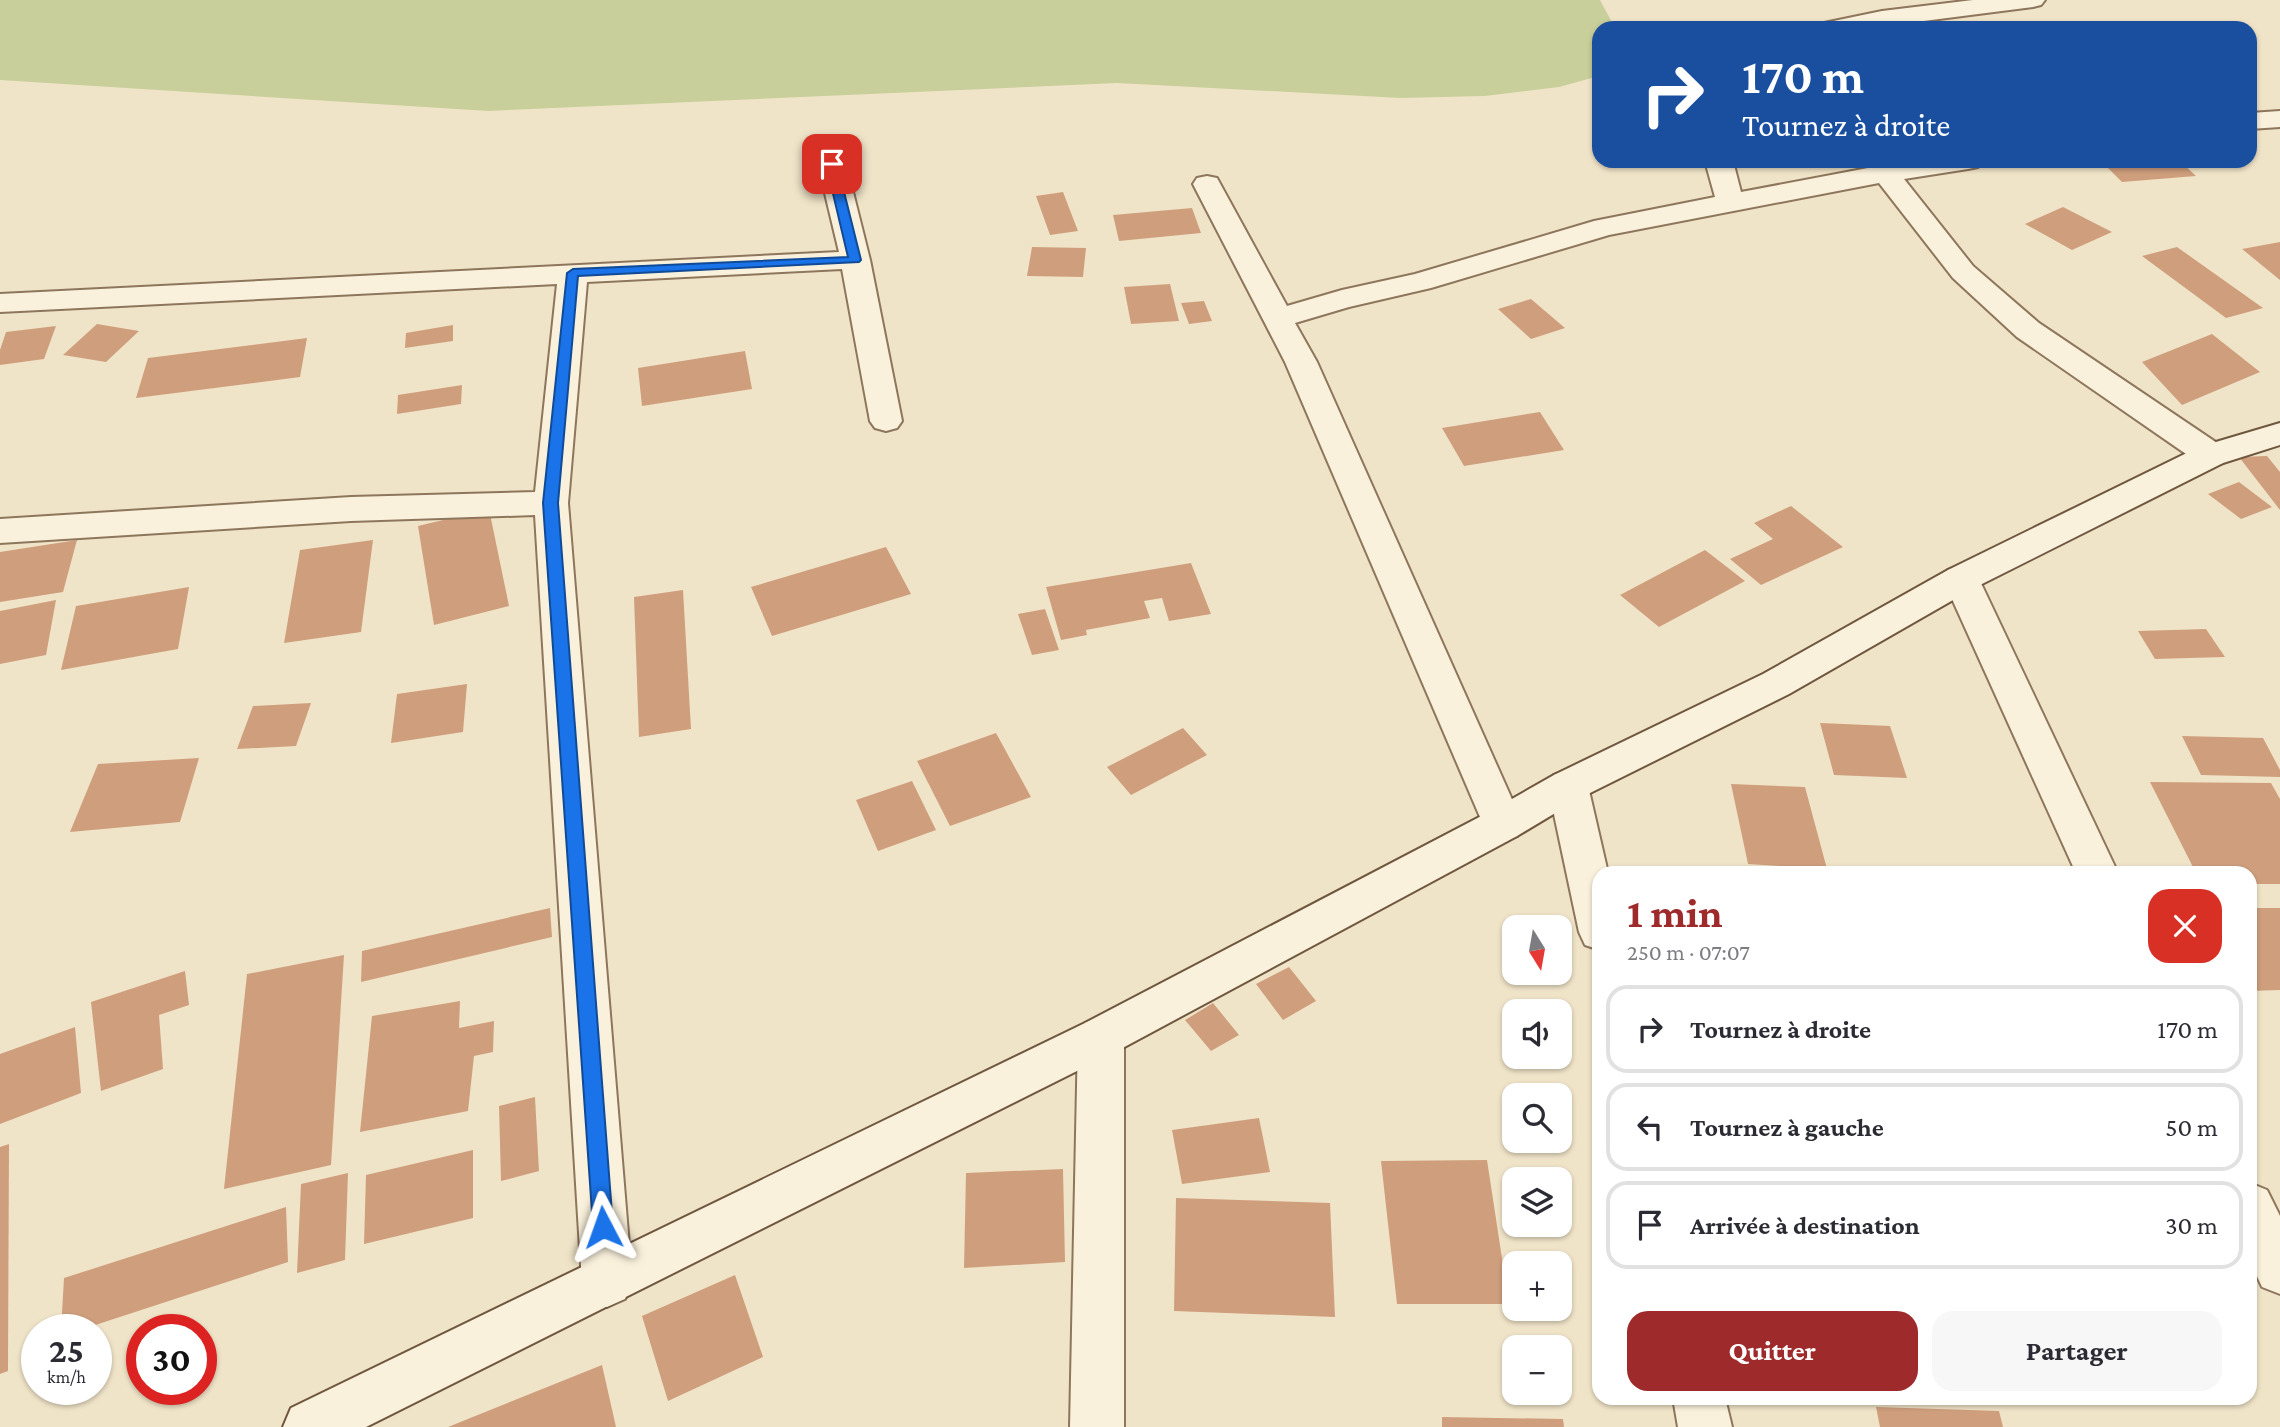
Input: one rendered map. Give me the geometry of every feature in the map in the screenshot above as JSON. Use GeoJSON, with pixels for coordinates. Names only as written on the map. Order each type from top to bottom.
{"type":"FeatureCollection","features":[{"type":"Feature","properties":{"kind":"street"},"geometry":{"type":"LineString","coordinates":[[1867,21],[2033,0]]}},
{"type":"Feature","properties":{"kind":"street"},"geometry":{"type":"LineString","coordinates":[[2257,120],[2280,118]]}},
{"type":"Feature","properties":{"kind":"street"},"geometry":{"type":"LineString","coordinates":[[832,164],[855,260],[886,421]]}},
{"type":"Feature","properties":{"kind":"street"},"geometry":{"type":"LineString","coordinates":[[1720,168],[1730,202]]}},
{"type":"Feature","properties":{"kind":"street"},"geometry":{"type":"LineString","coordinates":[[1279,318],[1342,299],[1421,282],[1604,227],[1730,202],[1878,168]]}},
{"type":"Feature","properties":{"kind":"street"},"geometry":{"type":"LineString","coordinates":[[1883,168],[1963,272],[2028,330],[2211,455]]}},
{"type":"Feature","properties":{"kind":"street"},"geometry":{"type":"LineString","coordinates":[[1207,184],[1301,362],[1503,824]]}},
{"type":"Feature","properties":{"kind":"street"},"geometry":{"type":"LineString","coordinates":[[0,303],[855,260]]}},
{"type":"Feature","properties":{"kind":"street"},"geometry":{"type":"LineString","coordinates":[[573,273],[551,503],[607,1282]]}},
{"type":"Feature","properties":{"kind":"street"},"geometry":{"type":"LineString","coordinates":[[335,1421],[607,1282],[1101,1037],[1503,824],[1568,786],[1776,684],[1961,579],[2211,455],[2280,434]]}},
{"type":"Feature","properties":{"kind":"street"},"geometry":{"type":"LineString","coordinates":[[0,530],[351,509],[551,503]]}},
{"type":"Feature","properties":{"kind":"street"},"geometry":{"type":"LineString","coordinates":[[1961,579],[2094,866]]}},
{"type":"Feature","properties":{"kind":"street"},"geometry":{"type":"LineString","coordinates":[[1568,786],[1592,896]]}},
{"type":"Feature","properties":{"kind":"street"},"geometry":{"type":"LineString","coordinates":[[1097,1427],[1101,1037]]}},
{"type":"Feature","properties":{"kind":"street"},"geometry":{"type":"LineString","coordinates":[[2257,1221],[2280,1270]]}},
{"type":"Feature","properties":{"kind":"street"},"geometry":{"type":"LineString","coordinates":[[1700,1405],[1705,1427]]}},
{"type":"Feature","properties":{"kind":"green space"},"geometry":{"type":"Polygon","coordinates":[[[0,0],[1600,0],[1611,21],[1592,21],[1592,78],[1559,87],[1485,96],[1400,98],[1117,83],[488,111],[0,80],[0,0]]]}},
{"type":"Feature","properties":{"kind":"building"},"geometry":{"type":"Polygon","coordinates":[[[2108,168],[2187,168],[2196,176],[2122,182],[2108,168]]]}},
{"type":"Feature","properties":{"kind":"building"},"geometry":{"type":"Polygon","coordinates":[[[1063,192],[1078,231],[1050,235],[1036,196],[1063,192]]]}},
{"type":"Feature","properties":{"kind":"building"},"geometry":{"type":"Polygon","coordinates":[[[2063,207],[2112,232],[2072,250],[2025,224],[2063,207]]]}},
{"type":"Feature","properties":{"kind":"building"},"geometry":{"type":"Polygon","coordinates":[[[1192,208],[1201,233],[1119,241],[1113,215],[1192,208]]]}},
{"type":"Feature","properties":{"kind":"building"},"geometry":{"type":"Polygon","coordinates":[[[2280,242],[2280,280],[2242,249],[2280,242]]]}},
{"type":"Feature","properties":{"kind":"building"},"geometry":{"type":"Polygon","coordinates":[[[1032,247],[1086,248],[1083,277],[1027,276],[1032,247]]]}},
{"type":"Feature","properties":{"kind":"building"},"geometry":{"type":"Polygon","coordinates":[[[2177,247],[2263,308],[2226,318],[2142,256],[2177,247]]]}},
{"type":"Feature","properties":{"kind":"building"},"geometry":{"type":"Polygon","coordinates":[[[1170,284],[1179,321],[1131,324],[1124,287],[1170,284]]]}},
{"type":"Feature","properties":{"kind":"building"},"geometry":{"type":"Polygon","coordinates":[[[1531,299],[1565,328],[1531,339],[1498,309],[1531,299]]]}},
{"type":"Feature","properties":{"kind":"building"},"geometry":{"type":"Polygon","coordinates":[[[1204,301],[1212,321],[1189,324],[1181,303],[1204,301]]]}},
{"type":"Feature","properties":{"kind":"building"},"geometry":{"type":"Polygon","coordinates":[[[97,324],[139,331],[106,362],[63,355],[97,324]]]}},
{"type":"Feature","properties":{"kind":"building"},"geometry":{"type":"Polygon","coordinates":[[[453,325],[453,341],[405,348],[406,333],[453,325]]]}},
{"type":"Feature","properties":{"kind":"building"},"geometry":{"type":"Polygon","coordinates":[[[56,326],[44,359],[0,365],[0,350],[6,332],[56,326]]]}},
{"type":"Feature","properties":{"kind":"building"},"geometry":{"type":"Polygon","coordinates":[[[2212,334],[2260,372],[2182,405],[2142,362],[2212,334]]]}},
{"type":"Feature","properties":{"kind":"building"},"geometry":{"type":"Polygon","coordinates":[[[307,338],[300,377],[136,398],[148,358],[307,338]]]}},
{"type":"Feature","properties":{"kind":"building"},"geometry":{"type":"Polygon","coordinates":[[[745,351],[752,389],[642,406],[638,368],[745,351]]]}},
{"type":"Feature","properties":{"kind":"building"},"geometry":{"type":"Polygon","coordinates":[[[462,385],[461,404],[397,414],[398,395],[462,385]]]}},
{"type":"Feature","properties":{"kind":"building"},"geometry":{"type":"Polygon","coordinates":[[[1540,412],[1564,450],[1464,466],[1442,428],[1540,412]]]}},
{"type":"Feature","properties":{"kind":"building"},"geometry":{"type":"Polygon","coordinates":[[[2267,456],[2280,472],[2280,510],[2239,457],[2267,456]]]}},
{"type":"Feature","properties":{"kind":"building"},"geometry":{"type":"Polygon","coordinates":[[[2239,482],[2272,507],[2241,519],[2208,494],[2239,482]]]}},
{"type":"Feature","properties":{"kind":"building"},"geometry":{"type":"Polygon","coordinates":[[[1791,506],[1843,547],[1761,585],[1730,559],[1773,539],[1754,523],[1791,506]]]}},
{"type":"Feature","properties":{"kind":"building"},"geometry":{"type":"Polygon","coordinates":[[[489,509],[509,606],[434,625],[418,526],[489,509]]]}},
{"type":"Feature","properties":{"kind":"building"},"geometry":{"type":"Polygon","coordinates":[[[77,540],[63,592],[0,602],[0,552],[77,540]]]}},
{"type":"Feature","properties":{"kind":"building"},"geometry":{"type":"Polygon","coordinates":[[[373,540],[361,632],[284,643],[300,550],[373,540]]]}},
{"type":"Feature","properties":{"kind":"building"},"geometry":{"type":"Polygon","coordinates":[[[886,547],[911,594],[772,636],[751,587],[886,547]]]}},
{"type":"Feature","properties":{"kind":"building"},"geometry":{"type":"Polygon","coordinates":[[[1705,550],[1745,581],[1659,627],[1620,595],[1705,550]]]}},
{"type":"Feature","properties":{"kind":"building"},"geometry":{"type":"Polygon","coordinates":[[[1191,563],[1211,614],[1169,621],[1162,598],[1144,601],[1150,618],[1086,630],[1087,635],[1061,640],[1046,587],[1191,563]]]}},
{"type":"Feature","properties":{"kind":"building"},"geometry":{"type":"Polygon","coordinates":[[[189,587],[178,649],[61,670],[76,606],[189,587]]]}},
{"type":"Feature","properties":{"kind":"building"},"geometry":{"type":"Polygon","coordinates":[[[683,590],[691,729],[639,737],[634,597],[683,590]]]}},
{"type":"Feature","properties":{"kind":"building"},"geometry":{"type":"Polygon","coordinates":[[[56,600],[46,655],[0,664],[0,611],[56,600]]]}},
{"type":"Feature","properties":{"kind":"building"},"geometry":{"type":"Polygon","coordinates":[[[1045,609],[1059,650],[1032,655],[1018,614],[1045,609]]]}},
{"type":"Feature","properties":{"kind":"building"},"geometry":{"type":"Polygon","coordinates":[[[2206,629],[2225,657],[2155,659],[2138,631],[2206,629]]]}},
{"type":"Feature","properties":{"kind":"building"},"geometry":{"type":"Polygon","coordinates":[[[467,684],[463,732],[391,743],[397,694],[467,684]]]}},
{"type":"Feature","properties":{"kind":"building"},"geometry":{"type":"Polygon","coordinates":[[[311,703],[296,746],[237,749],[253,706],[311,703]]]}},
{"type":"Feature","properties":{"kind":"building"},"geometry":{"type":"Polygon","coordinates":[[[1820,723],[1890,726],[1907,778],[1834,775],[1820,723]]]}},
{"type":"Feature","properties":{"kind":"building"},"geometry":{"type":"Polygon","coordinates":[[[1183,728],[1207,755],[1131,795],[1107,767],[1183,728]]]}},
{"type":"Feature","properties":{"kind":"building"},"geometry":{"type":"Polygon","coordinates":[[[996,733],[1031,797],[950,826],[917,761],[996,733]]]}},
{"type":"Feature","properties":{"kind":"building"},"geometry":{"type":"Polygon","coordinates":[[[2182,736],[2263,738],[2280,770],[2280,777],[2201,775],[2182,736]]]}},
{"type":"Feature","properties":{"kind":"building"},"geometry":{"type":"Polygon","coordinates":[[[199,758],[180,822],[70,832],[98,764],[199,758]]]}},
{"type":"Feature","properties":{"kind":"building"},"geometry":{"type":"Polygon","coordinates":[[[912,781],[936,830],[878,851],[856,800],[912,781]]]}},
{"type":"Feature","properties":{"kind":"building"},"geometry":{"type":"Polygon","coordinates":[[[2150,782],[2271,783],[2280,799],[2280,884],[2257,884],[2257,866],[2192,866],[2150,782]]]}},
{"type":"Feature","properties":{"kind":"building"},"geometry":{"type":"Polygon","coordinates":[[[1731,784],[1805,787],[1826,866],[1748,864],[1731,784]]]}},
{"type":"Feature","properties":{"kind":"building"},"geometry":{"type":"Polygon","coordinates":[[[550,908],[552,937],[361,982],[362,951],[550,908]]]}},
{"type":"Feature","properties":{"kind":"building"},"geometry":{"type":"Polygon","coordinates":[[[2257,908],[2280,908],[2280,990],[2257,991],[2257,908]]]}},
{"type":"Feature","properties":{"kind":"building"},"geometry":{"type":"Polygon","coordinates":[[[344,955],[331,1165],[224,1189],[247,974],[344,955]]]}},
{"type":"Feature","properties":{"kind":"building"},"geometry":{"type":"Polygon","coordinates":[[[1289,967],[1316,1001],[1283,1020],[1256,984],[1289,967]]]}},
{"type":"Feature","properties":{"kind":"building"},"geometry":{"type":"Polygon","coordinates":[[[185,971],[189,1005],[159,1015],[163,1069],[101,1091],[91,1002],[185,971]]]}},
{"type":"Feature","properties":{"kind":"building"},"geometry":{"type":"Polygon","coordinates":[[[460,1001],[459,1028],[494,1021],[493,1052],[474,1056],[468,1111],[360,1132],[372,1016],[460,1001]]]}},
{"type":"Feature","properties":{"kind":"building"},"geometry":{"type":"Polygon","coordinates":[[[1213,1003],[1239,1035],[1211,1051],[1185,1020],[1213,1003]]]}},
{"type":"Feature","properties":{"kind":"building"},"geometry":{"type":"Polygon","coordinates":[[[75,1027],[81,1093],[0,1124],[0,1054],[75,1027]]]}},
{"type":"Feature","properties":{"kind":"building"},"geometry":{"type":"Polygon","coordinates":[[[535,1097],[539,1171],[501,1181],[499,1106],[535,1097]]]}},
{"type":"Feature","properties":{"kind":"building"},"geometry":{"type":"Polygon","coordinates":[[[1259,1118],[1270,1172],[1182,1184],[1172,1130],[1259,1118]]]}},
{"type":"Feature","properties":{"kind":"building"},"geometry":{"type":"Polygon","coordinates":[[[9,1144],[8,1371],[0,1374],[0,1147],[9,1144]]]}},
{"type":"Feature","properties":{"kind":"building"},"geometry":{"type":"Polygon","coordinates":[[[473,1150],[473,1218],[364,1244],[366,1175],[473,1150]]]}},
{"type":"Feature","properties":{"kind":"building"},"geometry":{"type":"Polygon","coordinates":[[[1487,1160],[1502,1258],[1502,1304],[1397,1304],[1381,1161],[1487,1160]]]}},
{"type":"Feature","properties":{"kind":"building"},"geometry":{"type":"Polygon","coordinates":[[[1063,1169],[1065,1262],[964,1268],[966,1173],[1063,1169]]]}},
{"type":"Feature","properties":{"kind":"building"},"geometry":{"type":"Polygon","coordinates":[[[348,1173],[345,1260],[297,1273],[301,1184],[348,1173]]]}},
{"type":"Feature","properties":{"kind":"building"},"geometry":{"type":"Polygon","coordinates":[[[1176,1198],[1330,1203],[1335,1317],[1174,1311],[1176,1198]]]}},
{"type":"Feature","properties":{"kind":"building"},"geometry":{"type":"Polygon","coordinates":[[[286,1207],[288,1262],[112,1320],[112,1314],[62,1314],[64,1278],[286,1207]]]}},
{"type":"Feature","properties":{"kind":"building"},"geometry":{"type":"Polygon","coordinates":[[[735,1275],[763,1357],[668,1401],[642,1316],[735,1275]]]}},
{"type":"Feature","properties":{"kind":"building"},"geometry":{"type":"Polygon","coordinates":[[[602,1365],[616,1427],[448,1427],[602,1365]]]}},
{"type":"Feature","properties":{"kind":"building"},"geometry":{"type":"Polygon","coordinates":[[[1876,1407],[1999,1411],[2003,1427],[1880,1427],[1876,1407]]]}},
{"type":"Feature","properties":{"kind":"building"},"geometry":{"type":"Polygon","coordinates":[[[1442,1417],[1563,1419],[1564,1427],[1442,1427],[1442,1417]]]}},
{"type":"Feature","properties":{"kind":"route"},"geometry":{"type":"LineString","coordinates":[[603,1227],[551,503],[573,273],[855,260],[832,164]]}}]}
